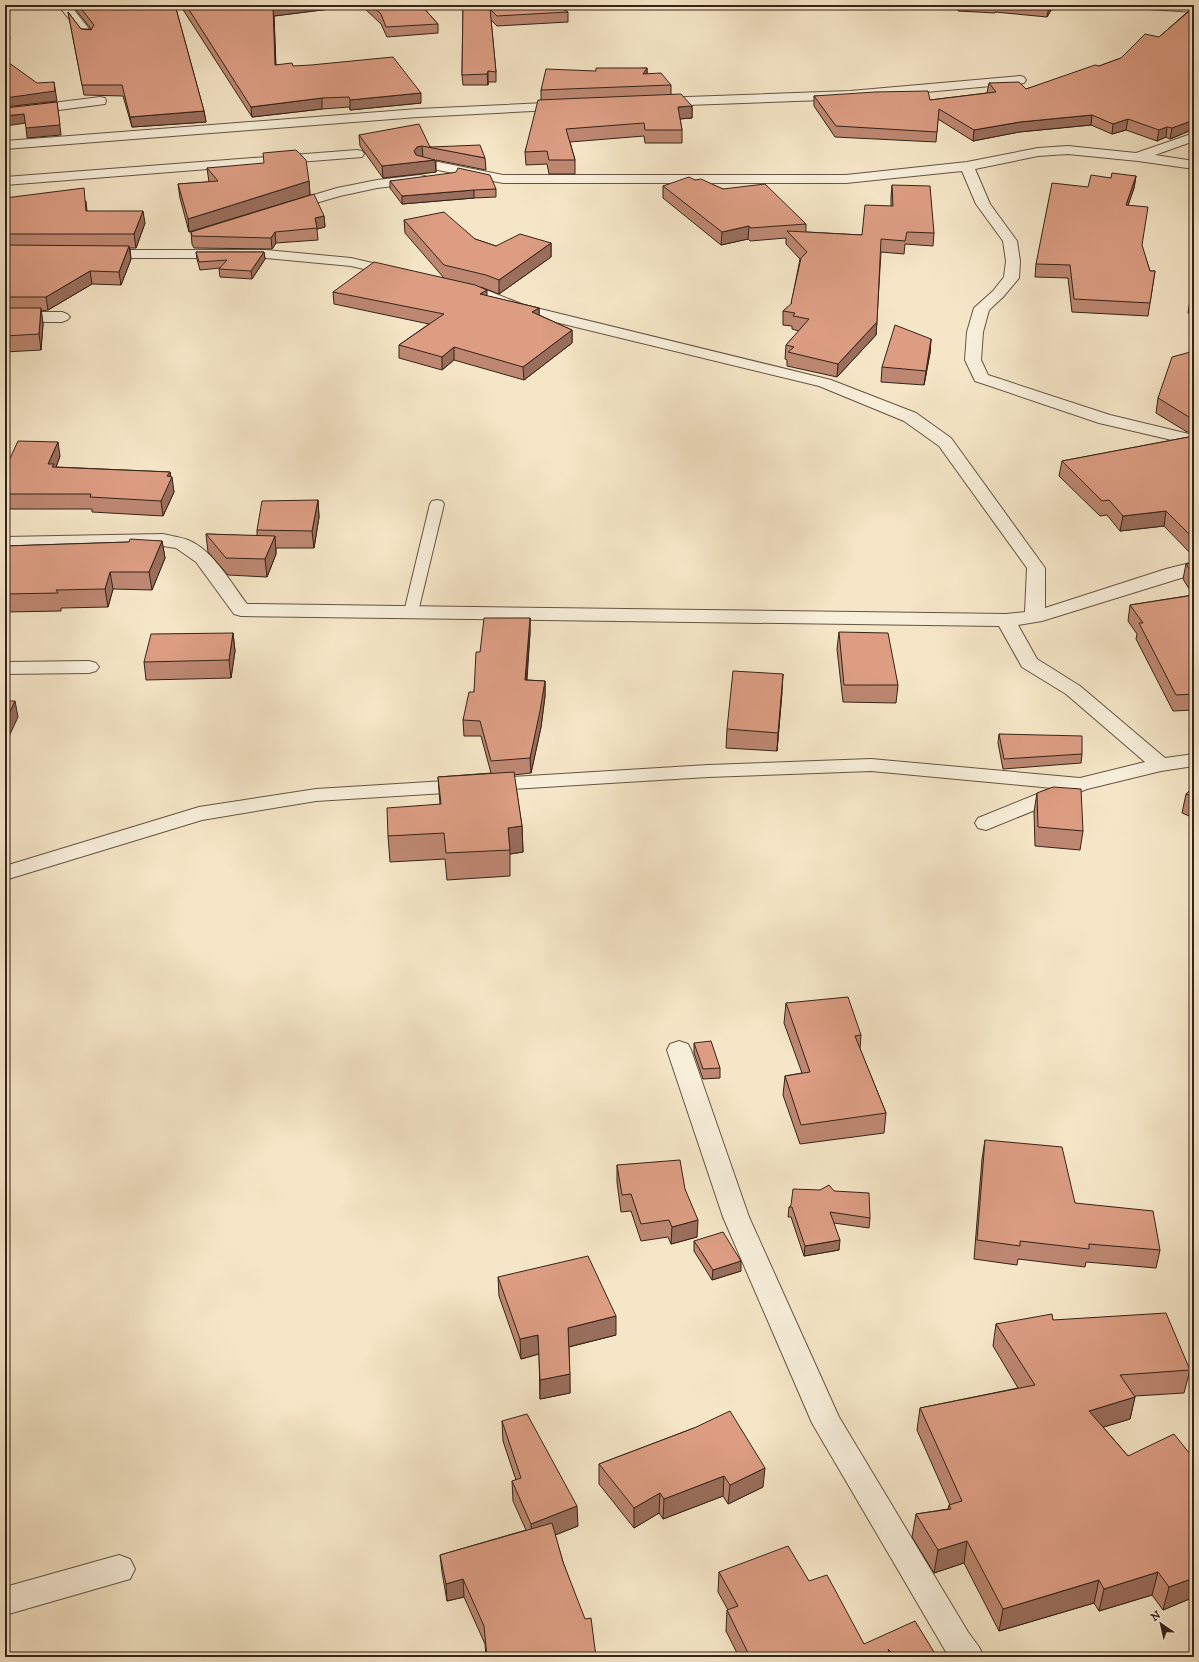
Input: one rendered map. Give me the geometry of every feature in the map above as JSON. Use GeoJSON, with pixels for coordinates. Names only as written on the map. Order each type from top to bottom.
{"type":"FeatureCollection","features":[{"type":"Feature","properties":{"kind":"street"},"geometry":{"type":"LineString","coordinates":[[64,5],[88,35]]}},
{"type":"Feature","properties":{"kind":"street"},"geometry":{"type":"LineString","coordinates":[[1132,5],[1194,9]]}},
{"type":"Feature","properties":{"kind":"street"},"geometry":{"type":"LineString","coordinates":[[646,102],[850,95],[1020,80]]}},
{"type":"Feature","properties":{"kind":"street"},"geometry":{"type":"LineString","coordinates":[[5,113],[100,101]]}},
{"type":"Feature","properties":{"kind":"street"},"geometry":{"type":"LineString","coordinates":[[5,145],[418,113],[576,105]]}},
{"type":"Feature","properties":{"kind":"street"},"geometry":{"type":"LineString","coordinates":[[1137,157],[1194,136]]}},
{"type":"Feature","properties":{"kind":"street"},"geometry":{"type":"LineString","coordinates":[[423,163],[503,178],[846,180],[967,166],[1038,152],[1068,150],[1137,157],[1194,165]]}},
{"type":"Feature","properties":{"kind":"street"},"geometry":{"type":"LineString","coordinates":[[5,181],[357,154]]}},
{"type":"Feature","properties":{"kind":"street"},"geometry":{"type":"LineString","coordinates":[[967,166],[982,204],[1010,241],[1013,261],[1011,278],[998,294],[982,308],[975,332],[973,360],[981,378],[1105,419],[1192,440]]}},
{"type":"Feature","properties":{"kind":"street"},"geometry":{"type":"LineString","coordinates":[[278,210],[344,190],[377,184],[472,172]]}},
{"type":"Feature","properties":{"kind":"street"},"geometry":{"type":"LineString","coordinates":[[157,254],[175,243],[182,241]]}},
{"type":"Feature","properties":{"kind":"street"},"geometry":{"type":"LineString","coordinates":[[85,254],[266,254],[351,262],[412,276]]}},
{"type":"Feature","properties":{"kind":"street"},"geometry":{"type":"LineString","coordinates":[[443,284],[481,293],[519,309],[611,330],[825,383],[910,417],[945,442],[1036,568],[1035,616]]}},
{"type":"Feature","properties":{"kind":"street"},"geometry":{"type":"LineString","coordinates":[[5,317],[62,317]]}},
{"type":"Feature","properties":{"kind":"street"},"geometry":{"type":"LineString","coordinates":[[5,543],[163,540],[182,544],[203,558],[241,610],[1006,620],[1035,616],[1173,573],[1194,568]]}},
{"type":"Feature","properties":{"kind":"street"},"geometry":{"type":"LineString","coordinates":[[1006,620],[1029,663],[1074,690],[1161,765]]}},
{"type":"Feature","properties":{"kind":"street"},"geometry":{"type":"LineString","coordinates":[[5,668],[89,667]]}},
{"type":"Feature","properties":{"kind":"street"},"geometry":{"type":"LineString","coordinates":[[986,823],[1080,784],[1161,765],[1194,760]]}},
{"type":"Feature","properties":{"kind":"street"},"geometry":{"type":"LineString","coordinates":[[5,873],[200,814],[316,795],[708,771],[871,765],[1080,784]]}},
{"type":"Feature","properties":{"kind":"street"},"geometry":{"type":"LineString","coordinates":[[679,1050],[736,1217],[827,1423],[957,1642],[968,1657]]}},
{"type":"Feature","properties":{"kind":"street"},"geometry":{"type":"LineString","coordinates":[[5,1601],[119,1569]]}},
{"type":"Feature","properties":{"kind":"lane"},"geometry":{"type":"LineString","coordinates":[[411,612],[437,504]]}},
{"type":"Feature","properties":{"kind":"building"},"geometry":{"type":"Polygon","coordinates":[[[78,5],[175,5],[204,111],[130,117],[122,85],[82,85],[68,12],[81,29],[91,30],[94,25],[78,5]]]}},
{"type":"Feature","properties":{"kind":"building"},"geometry":{"type":"Polygon","coordinates":[[[186,5],[281,5],[273,6],[275,65],[292,63],[293,66],[311,65],[393,57],[421,93],[350,100],[349,97],[322,98],[251,107],[186,5]]]}},
{"type":"Feature","properties":{"kind":"building"},"geometry":{"type":"Polygon","coordinates":[[[371,5],[421,5],[438,24],[386,27],[381,14],[371,5]]]}},
{"type":"Feature","properties":{"kind":"building"},"geometry":{"type":"Polygon","coordinates":[[[463,5],[557,5],[568,12],[497,16],[490,9],[496,72],[488,71],[487,74],[462,75],[463,5]]]}},
{"type":"Feature","properties":{"kind":"building"},"geometry":{"type":"Polygon","coordinates":[[[1194,7],[1194,120],[1172,128],[1167,127],[1159,130],[1128,119],[1113,124],[1092,115],[1020,122],[974,130],[939,109],[937,132],[836,126],[814,96],[875,92],[928,91],[930,100],[996,92],[989,83],[1019,82],[1026,89],[1095,65],[1099,66],[1121,58],[1145,34],[1159,37],[1194,7]]]}},
{"type":"Feature","properties":{"kind":"building"},"geometry":{"type":"Polygon","coordinates":[[[5,19],[9,30],[5,31],[5,19]]]}},
{"type":"Feature","properties":{"kind":"building"},"geometry":{"type":"Polygon","coordinates":[[[5,60],[37,83],[54,82],[55,91],[5,98],[5,60]]]}},
{"type":"Feature","properties":{"kind":"building"},"geometry":{"type":"Polygon","coordinates":[[[596,68],[647,68],[643,74],[661,73],[671,85],[541,90],[546,69],[596,71],[596,68]]]}},
{"type":"Feature","properties":{"kind":"building"},"geometry":{"type":"Polygon","coordinates":[[[681,94],[692,106],[678,107],[682,130],[645,130],[644,123],[566,129],[575,160],[549,160],[547,151],[525,152],[538,100],[681,94]]]}},
{"type":"Feature","properties":{"kind":"building"},"geometry":{"type":"Polygon","coordinates":[[[57,102],[60,125],[26,128],[24,114],[5,116],[5,108],[57,102]]]}},
{"type":"Feature","properties":{"kind":"building"},"geometry":{"type":"Polygon","coordinates":[[[419,124],[430,147],[480,145],[485,158],[422,146],[417,147],[414,151],[416,155],[435,160],[382,166],[359,135],[419,124]]]}},
{"type":"Feature","properties":{"kind":"building"},"geometry":{"type":"Polygon","coordinates":[[[296,150],[306,160],[309,181],[188,219],[178,184],[218,181],[207,168],[264,163],[263,153],[296,150]]]}},
{"type":"Feature","properties":{"kind":"building"},"geometry":{"type":"Polygon","coordinates":[[[458,168],[490,175],[496,189],[402,196],[390,181],[451,173],[456,172],[458,168]]]}},
{"type":"Feature","properties":{"kind":"building"},"geometry":{"type":"Polygon","coordinates":[[[1112,173],[1136,176],[1126,205],[1148,207],[1142,245],[1150,271],[1155,271],[1150,303],[1074,299],[1070,265],[1036,264],[1052,183],[1088,187],[1091,175],[1111,178],[1112,173]]]}},
{"type":"Feature","properties":{"kind":"building"},"geometry":{"type":"Polygon","coordinates":[[[689,177],[695,180],[701,179],[723,189],[765,184],[806,224],[750,228],[749,226],[722,232],[663,186],[689,177]]]}},
{"type":"Feature","properties":{"kind":"building"},"geometry":{"type":"Polygon","coordinates":[[[892,185],[930,186],[934,233],[907,232],[905,241],[881,239],[877,322],[838,364],[788,352],[794,347],[786,345],[809,319],[793,316],[795,313],[783,311],[792,303],[801,258],[807,252],[787,231],[862,235],[865,205],[893,206],[892,185]]]}},
{"type":"Feature","properties":{"kind":"building"},"geometry":{"type":"Polygon","coordinates":[[[84,188],[86,211],[143,211],[134,234],[5,234],[5,198],[84,188]]]}},
{"type":"Feature","properties":{"kind":"building"},"geometry":{"type":"Polygon","coordinates":[[[314,194],[324,216],[315,218],[317,228],[275,232],[271,238],[192,236],[191,232],[314,194]]]}},
{"type":"Feature","properties":{"kind":"building"},"geometry":{"type":"Polygon","coordinates":[[[444,212],[475,239],[496,246],[520,234],[551,243],[499,280],[486,275],[444,265],[404,220],[444,212]]]}},
{"type":"Feature","properties":{"kind":"building"},"geometry":{"type":"Polygon","coordinates":[[[5,245],[129,246],[119,272],[90,271],[46,297],[5,297],[5,245]]]}},
{"type":"Feature","properties":{"kind":"building"},"geometry":{"type":"Polygon","coordinates":[[[196,252],[264,252],[251,271],[219,269],[227,260],[199,262],[196,252]]]}},
{"type":"Feature","properties":{"kind":"building"},"geometry":{"type":"Polygon","coordinates":[[[374,262],[475,285],[487,290],[480,294],[539,308],[532,312],[572,330],[523,367],[454,347],[442,357],[399,345],[444,314],[333,292],[374,262]]]}},
{"type":"Feature","properties":{"kind":"building"},"geometry":{"type":"Polygon","coordinates":[[[1194,288],[1194,300],[1190,300],[1194,288]]]}},
{"type":"Feature","properties":{"kind":"building"},"geometry":{"type":"Polygon","coordinates":[[[5,308],[41,308],[39,334],[5,336],[5,308]]]}},
{"type":"Feature","properties":{"kind":"building"},"geometry":{"type":"Polygon","coordinates":[[[895,325],[931,339],[926,371],[882,367],[895,325]]]}},
{"type":"Feature","properties":{"kind":"building"},"geometry":{"type":"Polygon","coordinates":[[[1194,351],[1194,417],[1189,417],[1158,398],[1172,357],[1194,351]]]}},
{"type":"Feature","properties":{"kind":"building"},"geometry":{"type":"Polygon","coordinates":[[[1194,436],[1194,539],[1166,511],[1123,516],[1109,500],[1102,501],[1062,461],[1194,436]]]}},
{"type":"Feature","properties":{"kind":"building"},"geometry":{"type":"Polygon","coordinates":[[[18,441],[58,442],[48,464],[54,464],[52,467],[170,472],[167,476],[172,477],[161,501],[90,497],[91,494],[5,494],[5,467],[18,441]]]}},
{"type":"Feature","properties":{"kind":"building"},"geometry":{"type":"Polygon","coordinates":[[[318,500],[312,531],[257,530],[262,501],[318,500]]]}},
{"type":"Feature","properties":{"kind":"building"},"geometry":{"type":"Polygon","coordinates":[[[206,534],[275,536],[265,559],[226,558],[206,534]]]}},
{"type":"Feature","properties":{"kind":"building"},"geometry":{"type":"Polygon","coordinates":[[[130,539],[162,541],[149,572],[110,572],[105,589],[56,590],[58,593],[5,594],[5,546],[129,542],[130,539]]]}},
{"type":"Feature","properties":{"kind":"building"},"geometry":{"type":"Polygon","coordinates":[[[1194,563],[1194,576],[1186,564],[1194,563]]]}},
{"type":"Feature","properties":{"kind":"building"},"geometry":{"type":"Polygon","coordinates":[[[1194,595],[1194,694],[1176,695],[1139,623],[1143,623],[1130,605],[1194,595]]]}},
{"type":"Feature","properties":{"kind":"building"},"geometry":{"type":"Polygon","coordinates":[[[484,618],[530,618],[525,680],[545,681],[530,758],[491,761],[480,721],[463,720],[469,692],[474,692],[476,652],[480,652],[484,618]]]}},
{"type":"Feature","properties":{"kind":"building"},"geometry":{"type":"Polygon","coordinates":[[[839,632],[888,633],[898,685],[844,685],[839,632]]]}},
{"type":"Feature","properties":{"kind":"building"},"geometry":{"type":"Polygon","coordinates":[[[233,633],[229,660],[144,662],[151,634],[233,633]]]}},
{"type":"Feature","properties":{"kind":"building"},"geometry":{"type":"Polygon","coordinates":[[[733,671],[783,674],[778,733],[727,729],[733,671]]]}},
{"type":"Feature","properties":{"kind":"building"},"geometry":{"type":"Polygon","coordinates":[[[5,701],[15,701],[5,722],[5,701]]]}},
{"type":"Feature","properties":{"kind":"building"},"geometry":{"type":"Polygon","coordinates":[[[999,734],[1082,736],[1082,754],[1004,759],[999,734]]]}},
{"type":"Feature","properties":{"kind":"building"},"geometry":{"type":"Polygon","coordinates":[[[514,772],[522,826],[508,828],[510,850],[446,853],[444,833],[388,836],[387,808],[441,804],[438,777],[514,772]]]}},
{"type":"Feature","properties":{"kind":"building"},"geometry":{"type":"Polygon","coordinates":[[[1194,786],[1194,797],[1186,794],[1194,786]]]}},
{"type":"Feature","properties":{"kind":"building"},"geometry":{"type":"Polygon","coordinates":[[[1053,787],[1081,789],[1083,831],[1038,827],[1037,793],[1053,787]]]}},
{"type":"Feature","properties":{"kind":"building"},"geometry":{"type":"Polygon","coordinates":[[[848,997],[861,1035],[855,1036],[886,1113],[801,1125],[785,1076],[810,1072],[786,1003],[848,997]]]}},
{"type":"Feature","properties":{"kind":"building"},"geometry":{"type":"Polygon","coordinates":[[[711,1041],[720,1068],[703,1069],[694,1043],[711,1041]]]}},
{"type":"Feature","properties":{"kind":"building"},"geometry":{"type":"Polygon","coordinates":[[[985,1140],[1062,1147],[1075,1203],[1153,1211],[1160,1250],[1089,1244],[1089,1249],[1020,1241],[1020,1246],[977,1240],[985,1140]]]}},
{"type":"Feature","properties":{"kind":"building"},"geometry":{"type":"Polygon","coordinates":[[[680,1160],[685,1189],[698,1220],[672,1227],[669,1220],[641,1224],[631,1194],[622,1195],[617,1165],[680,1160]]]}},
{"type":"Feature","properties":{"kind":"building"},"geometry":{"type":"Polygon","coordinates":[[[829,1185],[834,1191],[869,1193],[870,1218],[830,1212],[840,1240],[805,1246],[792,1207],[789,1207],[791,1205],[793,1189],[820,1190],[829,1185]]]}},
{"type":"Feature","properties":{"kind":"building"},"geometry":{"type":"Polygon","coordinates":[[[723,1232],[741,1261],[713,1270],[694,1241],[723,1232]]]}},
{"type":"Feature","properties":{"kind":"building"},"geometry":{"type":"Polygon","coordinates":[[[588,1256],[616,1316],[568,1328],[570,1374],[540,1380],[538,1335],[520,1339],[498,1277],[588,1256]]]}},
{"type":"Feature","properties":{"kind":"building"},"geometry":{"type":"Polygon","coordinates":[[[1166,1313],[1190,1370],[1120,1375],[1135,1397],[1089,1411],[1128,1456],[1174,1434],[1194,1459],[1194,1578],[1169,1587],[1158,1572],[1104,1589],[1099,1580],[1003,1609],[967,1541],[938,1550],[916,1514],[951,1509],[949,1505],[962,1501],[920,1408],[1035,1385],[996,1324],[1052,1314],[1053,1320],[1166,1313]]]}},
{"type":"Feature","properties":{"kind":"building"},"geometry":{"type":"Polygon","coordinates":[[[730,1411],[765,1468],[730,1485],[724,1476],[664,1499],[660,1493],[634,1508],[599,1464],[694,1428],[730,1411]]]}},
{"type":"Feature","properties":{"kind":"building"},"geometry":{"type":"Polygon","coordinates":[[[527,1414],[577,1506],[531,1524],[512,1481],[521,1478],[502,1421],[527,1414]]]}},
{"type":"Feature","properties":{"kind":"building"},"geometry":{"type":"Polygon","coordinates":[[[552,1523],[563,1562],[585,1619],[591,1618],[596,1657],[487,1657],[484,1626],[463,1579],[446,1584],[440,1555],[552,1523]]]}},
{"type":"Feature","properties":{"kind":"building"},"geometry":{"type":"Polygon","coordinates":[[[788,1546],[809,1581],[827,1575],[864,1644],[915,1621],[937,1657],[896,1657],[888,1649],[891,1657],[750,1657],[727,1610],[738,1606],[719,1572],[788,1546]]]}}]}
